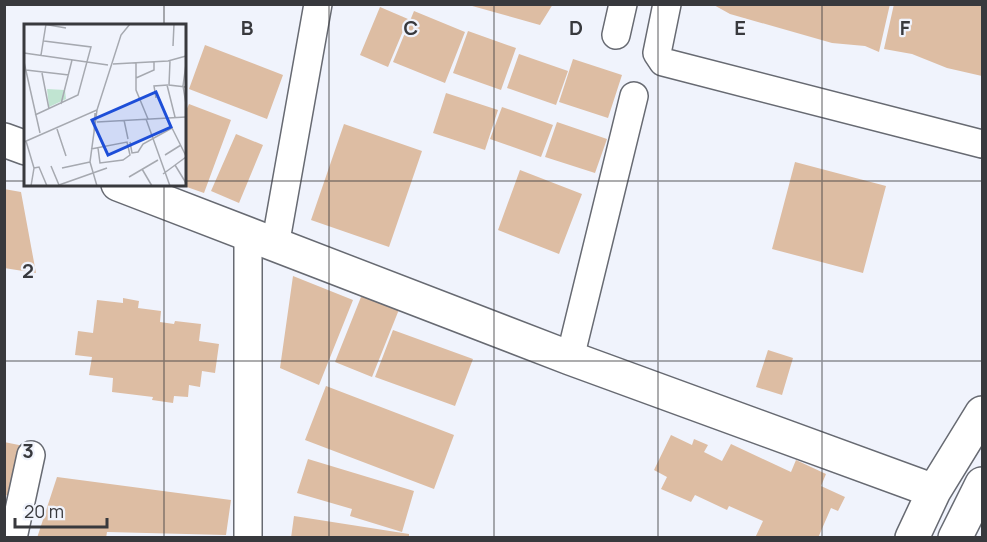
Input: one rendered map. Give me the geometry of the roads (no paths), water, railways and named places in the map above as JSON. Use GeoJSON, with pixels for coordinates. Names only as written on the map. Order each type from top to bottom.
{"type":"FeatureCollection","features":[{"type":"Feature","properties":{"kind":"street"},"geometry":{"type":"LineString","coordinates":[[248,537],[261,241],[318,4]]}},
{"type":"Feature","properties":{"kind":"street"},"geometry":{"type":"LineString","coordinates":[[616,35],[623,4]]}},
{"type":"Feature","properties":{"kind":"street"},"geometry":{"type":"LineString","coordinates":[[667,4],[657,54],[663,62],[982,144]]}},
{"type":"Feature","properties":{"kind":"street"},"geometry":{"type":"LineString","coordinates":[[570,358],[634,96]]}},
{"type":"Feature","properties":{"kind":"street"},"geometry":{"type":"LineString","coordinates":[[4,140],[24,147]]}},
{"type":"Feature","properties":{"kind":"street"},"geometry":{"type":"LineString","coordinates":[[123,186],[570,358],[934,491]]}},
{"type":"Feature","properties":{"kind":"street"},"geometry":{"type":"LineString","coordinates":[[912,537],[934,491],[982,413]]}},
{"type":"Feature","properties":{"kind":"street"},"geometry":{"type":"LineString","coordinates":[[13,537],[31,455]]}},
{"type":"Feature","properties":{"kind":"street"},"geometry":{"type":"LineString","coordinates":[[955,537],[982,484]]}}]}
